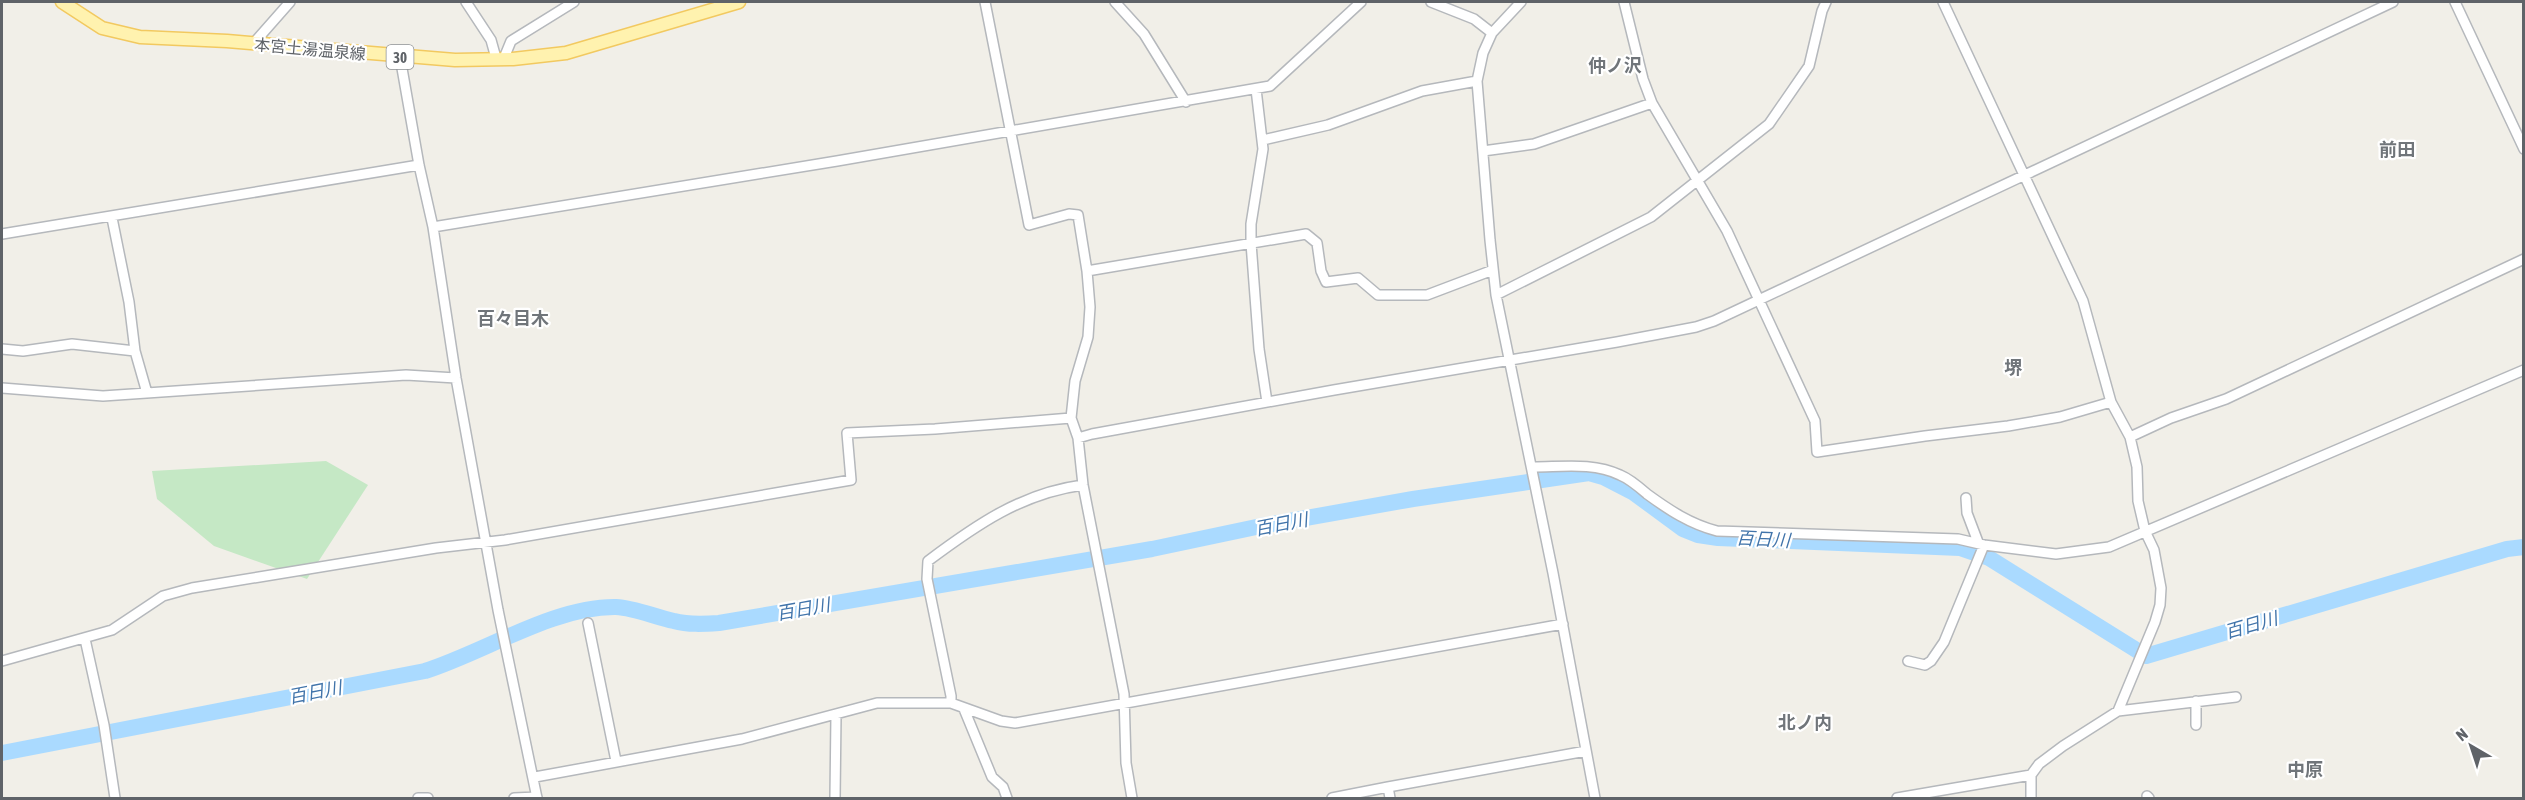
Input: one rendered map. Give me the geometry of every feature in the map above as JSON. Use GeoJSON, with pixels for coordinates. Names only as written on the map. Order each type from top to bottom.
{"type":"FeatureCollection","features":[{"type":"Feature","properties":{"kind":"main road","name":"本宮土湯温泉線"},"geometry":{"type":"LineString","coordinates":[[62,2],[102,28],[140,37],[455,60],[566,53],[739,2]]}},
{"type":"Feature","properties":{"kind":"street"},"geometry":{"type":"LineString","coordinates":[[253,44],[290,2]]}},
{"type":"Feature","properties":{"kind":"street"},"geometry":{"type":"LineString","coordinates":[[466,2],[500,58]]}},
{"type":"Feature","properties":{"kind":"street"},"geometry":{"type":"LineString","coordinates":[[500,58],[511,41],[574,2]]}},
{"type":"Feature","properties":{"kind":"street"},"geometry":{"type":"LineString","coordinates":[[985,2],[1011,130],[1022,201],[1029,225],[1069,214],[1078,215],[1090,307],[1088,337],[1075,381],[1071,418],[1077,438],[1083,485],[1100,563],[1125,702],[1126,763],[1132,798]]}},
{"type":"Feature","properties":{"kind":"street"},"geometry":{"type":"LineString","coordinates":[[1115,2],[1144,34],[1186,102]]}},
{"type":"Feature","properties":{"kind":"street"},"geometry":{"type":"LineString","coordinates":[[433,227],[837,161],[1270,86],[1362,2]]}},
{"type":"Feature","properties":{"kind":"street"},"geometry":{"type":"LineString","coordinates":[[1431,2],[1474,19],[1492,33]]}},
{"type":"Feature","properties":{"kind":"street"},"geometry":{"type":"LineString","coordinates":[[1521,2],[1492,33],[1483,53],[1477,81],[1493,270],[1595,798]]}},
{"type":"Feature","properties":{"kind":"street"},"geometry":{"type":"LineString","coordinates":[[1624,2],[1643,79],[1652,103],[1727,231],[1815,421],[1817,452],[2008,426],[2060,417],[2111,402]]}},
{"type":"Feature","properties":{"kind":"street"},"geometry":{"type":"LineString","coordinates":[[1496,295],[1651,217],[1769,124],[1809,66],[1826,2]]}},
{"type":"Feature","properties":{"kind":"street"},"geometry":{"type":"LineString","coordinates":[[1943,2],[2083,301],[2111,402],[2130,437],[2137,467],[2138,501],[2145,531],[2154,550],[2161,588],[2160,605],[2118,711]]}},
{"type":"Feature","properties":{"kind":"street"},"geometry":{"type":"LineString","coordinates":[[1077,438],[1267,402],[1696,327],[1714,321],[2393,2]]}},
{"type":"Feature","properties":{"kind":"street"},"geometry":{"type":"LineString","coordinates":[[2455,2],[2523,149]]}},
{"type":"Feature","properties":{"kind":"street"},"geometry":{"type":"LineString","coordinates":[[400,57],[419,165],[433,227],[456,378],[502,633],[535,777],[537,798],[514,798]]}},
{"type":"Feature","properties":{"kind":"street"},"geometry":{"type":"LineString","coordinates":[[1263,140],[1328,125],[1422,91],[1477,81]]}},
{"type":"Feature","properties":{"kind":"street"},"geometry":{"type":"LineString","coordinates":[[1256,89],[1263,140],[1251,224],[1251,243],[1259,349],[1267,402]]}},
{"type":"Feature","properties":{"kind":"street"},"geometry":{"type":"LineString","coordinates":[[1483,151],[1534,144],[1652,103]]}},
{"type":"Feature","properties":{"kind":"street"},"geometry":{"type":"LineString","coordinates":[[2,234],[112,218],[419,165]]}},
{"type":"Feature","properties":{"kind":"street"},"geometry":{"type":"LineString","coordinates":[[112,218],[129,302],[135,351],[147,393]]}},
{"type":"Feature","properties":{"kind":"street"},"geometry":{"type":"LineString","coordinates":[[1087,271],[1306,234],[1317,243],[1326,282],[1358,278],[1375,294],[1383,296],[1433,294],[1473,276],[1493,270]]}},
{"type":"Feature","properties":{"kind":"street"},"geometry":{"type":"LineString","coordinates":[[2130,437],[2171,418],[2226,399],[2523,258]]}},
{"type":"Feature","properties":{"kind":"street"},"geometry":{"type":"LineString","coordinates":[[2,349],[23,351],[72,344],[135,351]]}},
{"type":"Feature","properties":{"kind":"street"},"geometry":{"type":"LineString","coordinates":[[1533,470],[1580,465],[1602,468],[1622,475],[1682,518],[1717,531],[1958,539],[1981,549],[2056,554],[2067,549],[2109,547],[2523,370]]}},
{"type":"Feature","properties":{"kind":"street"},"geometry":{"type":"LineString","coordinates":[[2,388],[103,396],[406,375],[456,378]]}},
{"type":"Feature","properties":{"kind":"street"},"geometry":{"type":"LineString","coordinates":[[2,661],[112,630],[163,596],[192,588],[851,480],[847,433],[1071,418]]}},
{"type":"Feature","properties":{"kind":"street"},"geometry":{"type":"LineString","coordinates":[[951,703],[929,592],[928,561],[968,531],[1011,505],[1083,485]]}},
{"type":"Feature","properties":{"kind":"street"},"geometry":{"type":"LineString","coordinates":[[1908,661],[1925,665],[1940,650],[1981,549],[1967,513],[1966,498]]}},
{"type":"Feature","properties":{"kind":"street"},"geometry":{"type":"LineString","coordinates":[[588,623],[616,761]]}},
{"type":"Feature","properties":{"kind":"street"},"geometry":{"type":"LineString","coordinates":[[535,777],[742,739],[877,703],[951,703],[1001,721],[1015,723],[1563,624]]}},
{"type":"Feature","properties":{"kind":"street"},"geometry":{"type":"LineString","coordinates":[[85,639],[104,725],[115,798]]}},
{"type":"Feature","properties":{"kind":"street"},"geometry":{"type":"LineString","coordinates":[[2031,798],[2031,775],[2039,764],[2118,711],[2236,697]]}},
{"type":"Feature","properties":{"kind":"street"},"geometry":{"type":"LineString","coordinates":[[2196,701],[2196,725]]}},
{"type":"Feature","properties":{"kind":"street"},"geometry":{"type":"LineString","coordinates":[[964,709],[992,777],[1003,787],[1008,798]]}},
{"type":"Feature","properties":{"kind":"street"},"geometry":{"type":"LineString","coordinates":[[835,798],[836,715]]}},
{"type":"Feature","properties":{"kind":"street"},"geometry":{"type":"LineString","coordinates":[[1332,798],[1586,751]]}},
{"type":"Feature","properties":{"kind":"street"},"geometry":{"type":"LineString","coordinates":[[1897,798],[1930,796],[2031,775]]}},
{"type":"Feature","properties":{"kind":"street"},"geometry":{"type":"LineString","coordinates":[[1388,787],[1390,798]]}},
{"type":"Feature","properties":{"kind":"street"},"geometry":{"type":"LineString","coordinates":[[418,798],[428,798]]}},
{"type":"Feature","properties":{"kind":"green space"},"geometry":{"type":"Polygon","coordinates":[[[326,461],[368,485],[307,579],[214,546],[157,499],[152,471],[326,461]]]}},
{"type":"Feature","properties":{"kind":"waterway","name":"百日川"},"geometry":{"type":"LineString","coordinates":[[2,753],[425,671],[544,622],[592,609],[616,607],[679,622],[719,623],[1152,549],[1261,526],[1413,499],[1589,473],[1603,477],[1634,493],[1683,529],[1698,535],[1718,538],[1960,548],[1989,558],[2146,656],[2507,549],[2524,547]]}},
{"type":"Feature","properties":{"kind":"district","name":"仲ノ沢"},"geometry":{"type":"Point","coordinates":[1615,65]}},
{"type":"Feature","properties":{"kind":"district","name":"前田"},"geometry":{"type":"Point","coordinates":[2397,149]}},
{"type":"Feature","properties":{"kind":"district","name":"百々目木"},"geometry":{"type":"Point","coordinates":[513,318]}},
{"type":"Feature","properties":{"kind":"district","name":"堺"},"geometry":{"type":"Point","coordinates":[2013,367]}},
{"type":"Feature","properties":{"kind":"district","name":"北ノ内"},"geometry":{"type":"Point","coordinates":[1805,722]}},
{"type":"Feature","properties":{"kind":"district","name":"中原"},"geometry":{"type":"Point","coordinates":[2305,769]}}]}
